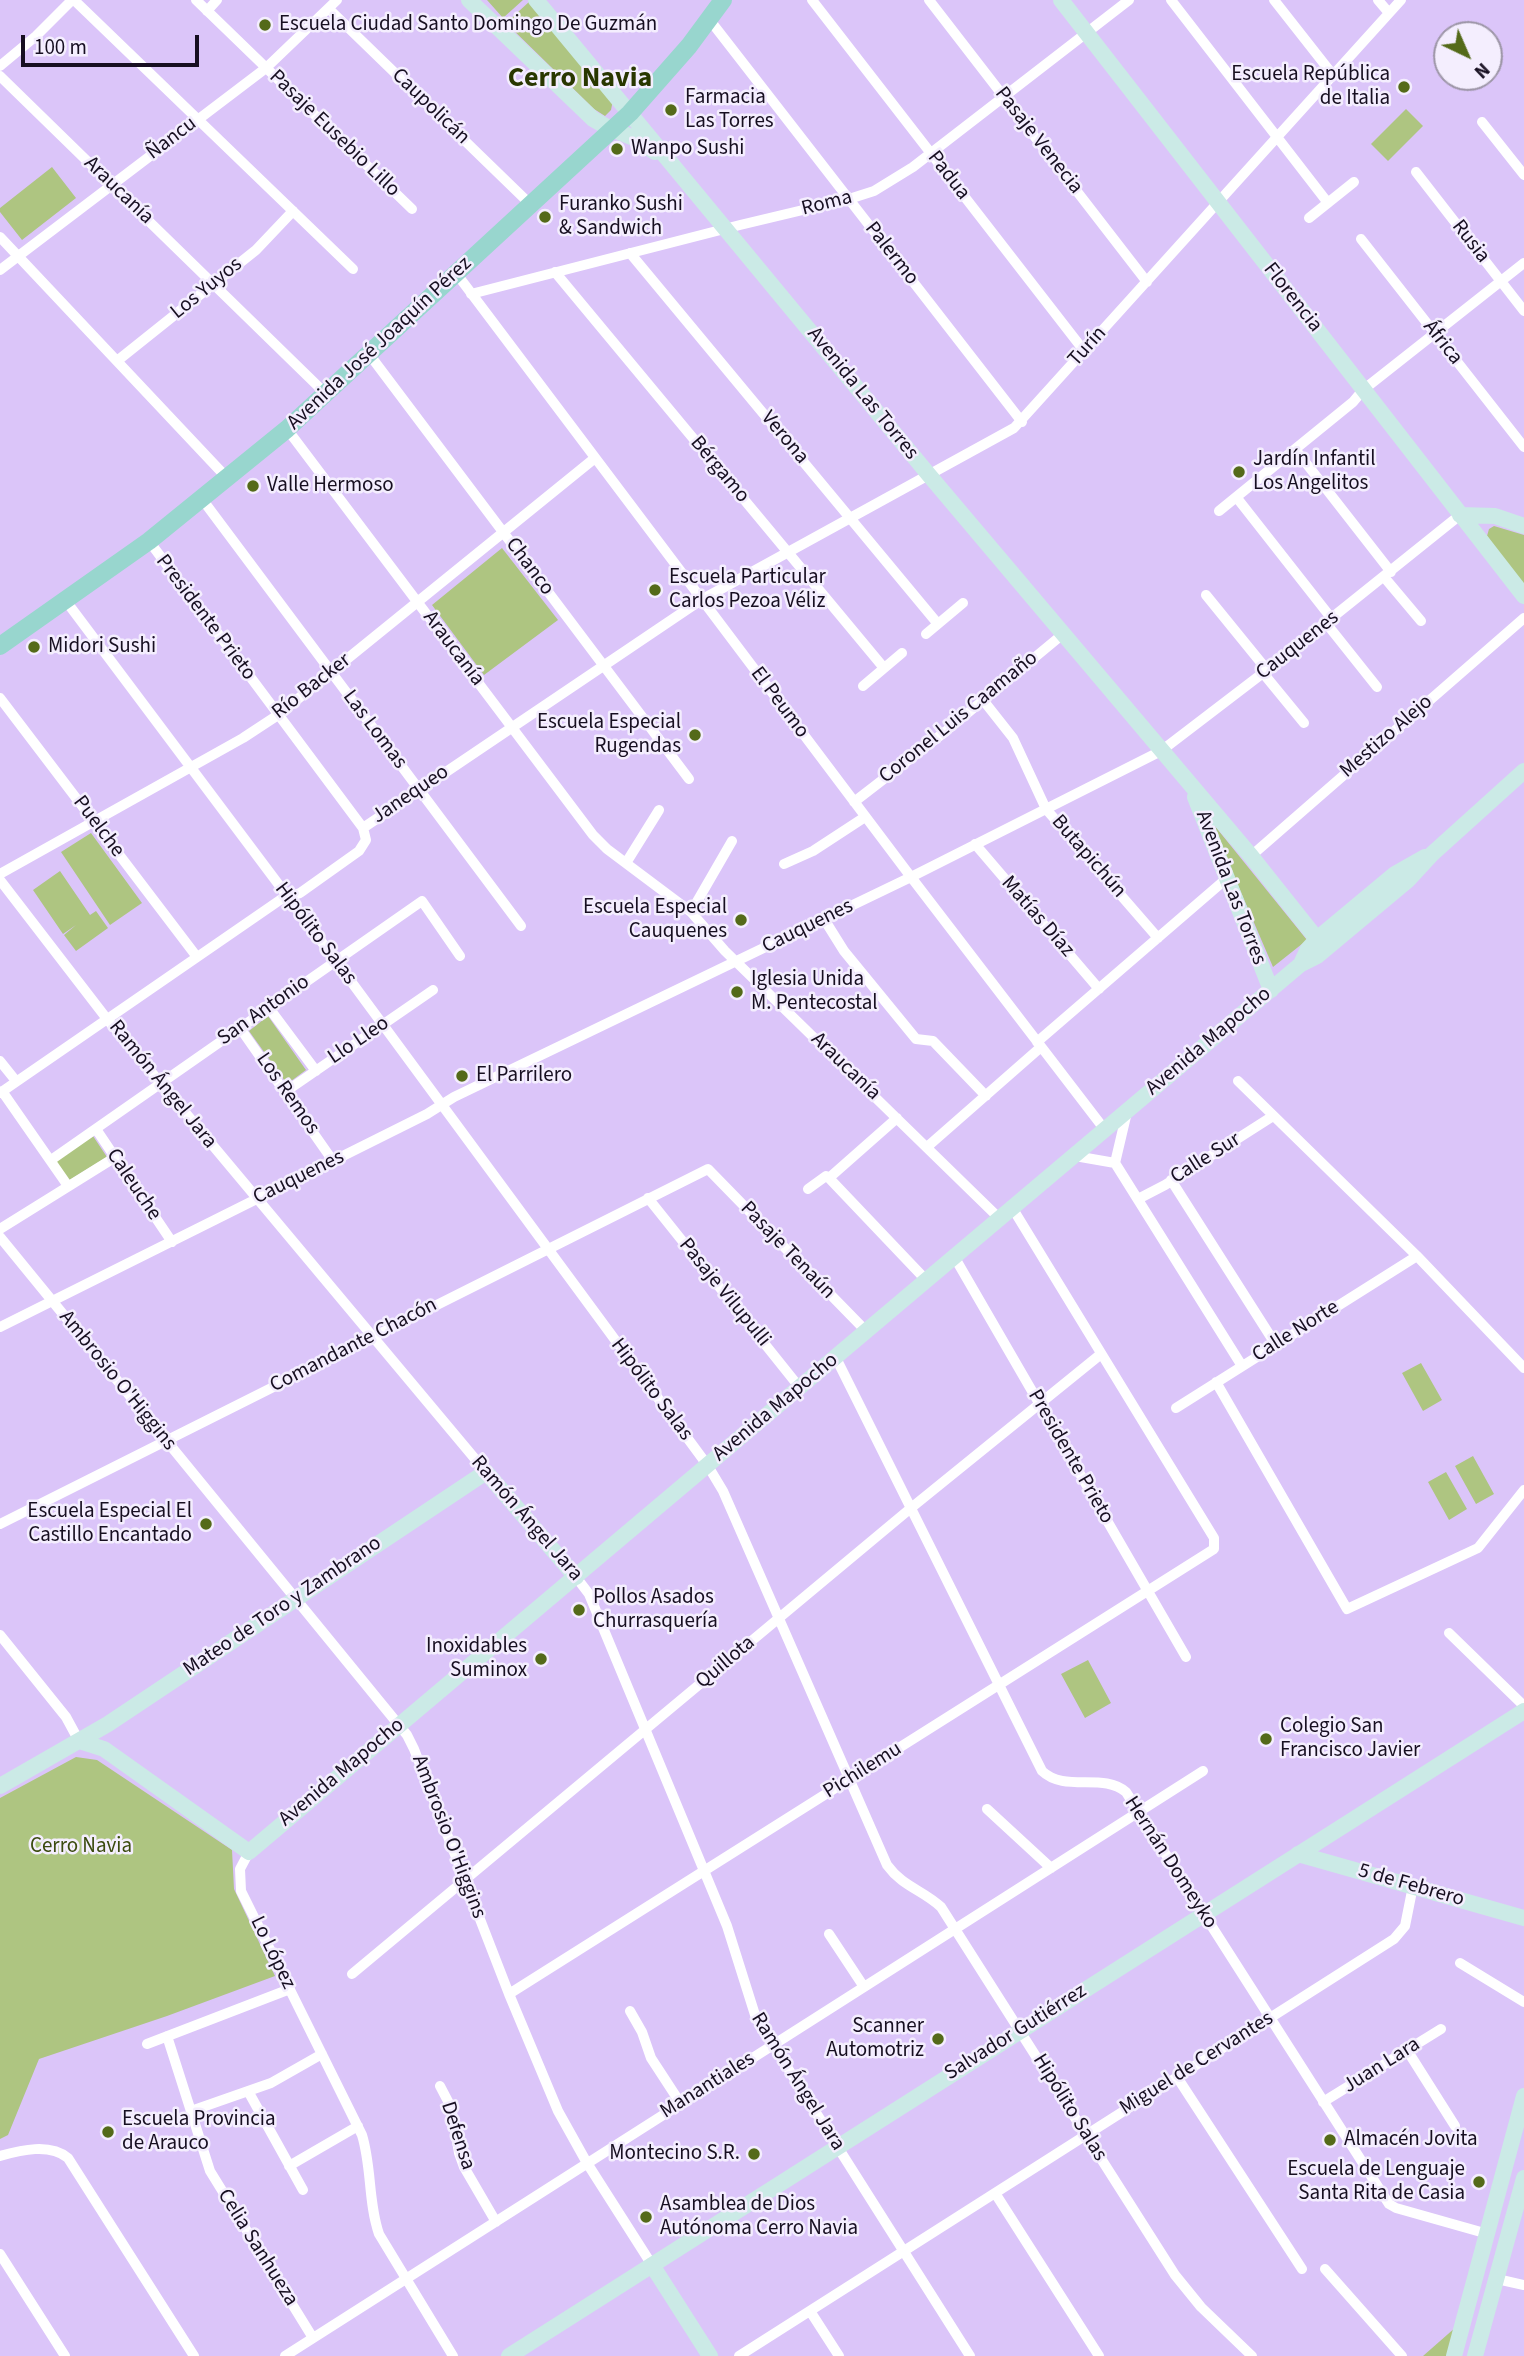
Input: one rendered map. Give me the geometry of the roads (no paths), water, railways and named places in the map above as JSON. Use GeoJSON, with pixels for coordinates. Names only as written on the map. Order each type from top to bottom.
{"type":"FeatureCollection","features":[{"type":"Feature","properties":{"kind":"main road"},"geometry":{"type":"LineString","coordinates":[[468,0],[600,124],[642,142],[676,167]]}},
{"type":"Feature","properties":{"kind":"main road","name":"Avenida Las Torres"},"geometry":{"type":"LineString","coordinates":[[536,0],[929,475],[1251,856],[1317,939]]}},
{"type":"Feature","properties":{"kind":"main road","name":"Avenida José Joaquín Pérez"},"geometry":{"type":"LineString","coordinates":[[0,646],[149,541],[287,429],[630,113],[663,77],[723,0]]}},
{"type":"Feature","properties":{"kind":"main road","name":"Florencia"},"geometry":{"type":"LineString","coordinates":[[1061,0],[1524,596]]}},
{"type":"Feature","properties":{"kind":"main road"},"geometry":{"type":"LineString","coordinates":[[1460,515],[1484,514],[1521,520]]}},
{"type":"Feature","properties":{"kind":"main road","name":"Avenida Mapocho"},"geometry":{"type":"LineString","coordinates":[[249,1852],[1301,964],[1317,957],[1408,880],[1432,854],[1524,771]]}},
{"type":"Feature","properties":{"kind":"main road","name":"Avenida Las Torres"},"geometry":{"type":"LineString","coordinates":[[1190,785],[1271,990]]}},
{"type":"Feature","properties":{"kind":"main road","name":"Avenida Mapocho"},"geometry":{"type":"LineString","coordinates":[[1301,964],[1308,949],[1317,939],[1406,867],[1432,854]]}},
{"type":"Feature","properties":{"kind":"main road","name":"Ramón Ángel Jara"},"geometry":{"type":"LineString","coordinates":[[486,1472],[576,1577]]}},
{"type":"Feature","properties":{"kind":"main road","name":"Mateo de Toro y Zambrano"},"geometry":{"type":"LineString","coordinates":[[79,1741],[486,1472]]}},
{"type":"Feature","properties":{"kind":"main road","name":"Salvador Gutiérrez"},"geometry":{"type":"LineString","coordinates":[[509,2356],[1524,1708]]}},
{"type":"Feature","properties":{"kind":"main road"},"geometry":{"type":"LineString","coordinates":[[104,1749],[108,1724]]}},
{"type":"Feature","properties":{"kind":"main road"},"geometry":{"type":"LineString","coordinates":[[0,1786],[79,1741],[104,1749],[249,1852]]}},
{"type":"Feature","properties":{"kind":"main road","name":"5 de Febrero"},"geometry":{"type":"LineString","coordinates":[[1298,1854],[1524,1918]]}},
{"type":"Feature","properties":{"kind":"main road"},"geometry":{"type":"LineString","coordinates":[[1454,2356],[1524,2096]]}},
{"type":"Feature","properties":{"kind":"main road"},"geometry":{"type":"LineString","coordinates":[[1475,2356],[1524,2178]]}},
{"type":"Feature","properties":{"kind":"main road","name":"Ambrosio O'Higgins"},"geometry":{"type":"LineString","coordinates":[[652,2265],[710,2356]]}},
{"type":"Feature","properties":{"kind":"street"},"geometry":{"type":"LineString","coordinates":[[0,66],[73,0],[353,269]]}},
{"type":"Feature","properties":{"kind":"street","name":"Pasaje Eusebio Lillo"},"geometry":{"type":"LineString","coordinates":[[196,0],[412,209]]}},
{"type":"Feature","properties":{"kind":"street"},"geometry":{"type":"LineString","coordinates":[[207,11],[217,0]]}},
{"type":"Feature","properties":{"kind":"street","name":"Ñancu"},"geometry":{"type":"LineString","coordinates":[[0,270],[266,68],[337,0]]}},
{"type":"Feature","properties":{"kind":"street","name":"Padua"},"geometry":{"type":"LineString","coordinates":[[812,0],[1084,352]]}},
{"type":"Feature","properties":{"kind":"street","name":"Pasaje Venecia"},"geometry":{"type":"LineString","coordinates":[[929,0],[1147,282]]}},
{"type":"Feature","properties":{"kind":"street","name":"Roma"},"geometry":{"type":"LineString","coordinates":[[471,294],[849,199],[886,185],[1129,0]]}},
{"type":"Feature","properties":{"kind":"street"},"geometry":{"type":"LineString","coordinates":[[1171,0],[1328,203]]}},
{"type":"Feature","properties":{"kind":"street"},"geometry":{"type":"LineString","coordinates":[[1274,0],[1333,75]]}},
{"type":"Feature","properties":{"kind":"street"},"geometry":{"type":"LineString","coordinates":[[1378,0],[1389,13]]}},
{"type":"Feature","properties":{"kind":"street","name":"Turín"},"geometry":{"type":"LineString","coordinates":[[701,600],[1000,438],[1022,422],[1401,0]]}},
{"type":"Feature","properties":{"kind":"street","name":"Caupolicán"},"geometry":{"type":"LineString","coordinates":[[328,9],[531,205]]}},
{"type":"Feature","properties":{"kind":"street","name":"Palermo"},"geometry":{"type":"LineString","coordinates":[[709,19],[1022,422]]}},
{"type":"Feature","properties":{"kind":"street","name":"Araucanía"},"geometry":{"type":"LineString","coordinates":[[0,76],[326,394]]}},
{"type":"Feature","properties":{"kind":"street"},"geometry":{"type":"LineString","coordinates":[[1482,122],[1524,175]]}},
{"type":"Feature","properties":{"kind":"street","name":"Rusia"},"geometry":{"type":"LineString","coordinates":[[1416,172],[1524,311]]}},
{"type":"Feature","properties":{"kind":"street"},"geometry":{"type":"LineString","coordinates":[[1309,218],[1354,182]]}},
{"type":"Feature","properties":{"kind":"street","name":"Los Yuyos"},"geometry":{"type":"LineString","coordinates":[[117,361],[256,250],[293,211]]}},
{"type":"Feature","properties":{"kind":"street"},"geometry":{"type":"LineString","coordinates":[[0,237],[228,479]]}},
{"type":"Feature","properties":{"kind":"street","name":"África"},"geometry":{"type":"LineString","coordinates":[[1361,239],[1524,447]]}},
{"type":"Feature","properties":{"kind":"street","name":"Verona"},"geometry":{"type":"LineString","coordinates":[[630,253],[938,624]]}},
{"type":"Feature","properties":{"kind":"street"},"geometry":{"type":"LineString","coordinates":[[1219,511],[1353,402],[1363,390],[1524,263]]}},
{"type":"Feature","properties":{"kind":"street","name":"Bérgamo"},"geometry":{"type":"LineString","coordinates":[[555,272],[884,668]]}},
{"type":"Feature","properties":{"kind":"street","name":"El Peumo"},"geometry":{"type":"LineString","coordinates":[[456,274],[865,817],[1105,1130]]}},
{"type":"Feature","properties":{"kind":"street","name":"Chanco"},"geometry":{"type":"LineString","coordinates":[[369,354],[689,779]]}},
{"type":"Feature","properties":{"kind":"street","name":"Araucanía"},"geometry":{"type":"LineString","coordinates":[[287,429],[593,835],[691,912],[736,961],[927,1147],[1006,1214],[1101,1354],[1214,1538],[1215,1546]]}},
{"type":"Feature","properties":{"kind":"street"},"geometry":{"type":"LineString","coordinates":[[1295,449],[1421,621]]}},
{"type":"Feature","properties":{"kind":"street","name":"Río Backer"},"geometry":{"type":"LineString","coordinates":[[0,877],[243,738],[278,715],[595,458]]}},
{"type":"Feature","properties":{"kind":"street"},"geometry":{"type":"LineString","coordinates":[[1237,498],[1377,687]]}},
{"type":"Feature","properties":{"kind":"street","name":"Las Lomas"},"geometry":{"type":"LineString","coordinates":[[202,499],[521,926]]}},
{"type":"Feature","properties":{"kind":"street","name":"Cauquenes"},"geometry":{"type":"LineString","coordinates":[[0,1327],[440,1106],[911,877],[1161,751],[1460,515]]}},
{"type":"Feature","properties":{"kind":"street","name":"Presidente Prieto"},"geometry":{"type":"LineString","coordinates":[[149,541],[363,828]]}},
{"type":"Feature","properties":{"kind":"street"},"geometry":{"type":"LineString","coordinates":[[1206,595],[1304,723]]}},
{"type":"Feature","properties":{"kind":"street","name":"Janequeo"},"geometry":{"type":"LineString","coordinates":[[1,1092],[280,900],[300,893],[362,848],[366,840],[363,828],[701,600]]}},
{"type":"Feature","properties":{"kind":"street","name":"Hipólito Salas"},"geometry":{"type":"LineString","coordinates":[[66,601],[708,1466],[723,1491],[887,1865],[905,1885],[936,1902],[1021,2030],[1183,2286],[1252,2356]]}},
{"type":"Feature","properties":{"kind":"street"},"geometry":{"type":"LineString","coordinates":[[926,634],[963,603]]}},
{"type":"Feature","properties":{"kind":"street","name":"Mestizo Alejo"},"geometry":{"type":"LineString","coordinates":[[1251,856],[1524,618]]}},
{"type":"Feature","properties":{"kind":"street","name":"Coronel Luis Caamaño"},"geometry":{"type":"LineString","coordinates":[[854,802],[1063,634]]}},
{"type":"Feature","properties":{"kind":"street"},"geometry":{"type":"LineString","coordinates":[[863,686],[902,653]]}},
{"type":"Feature","properties":{"kind":"street","name":"Puelche"},"geometry":{"type":"LineString","coordinates":[[0,698],[197,957]]}},
{"type":"Feature","properties":{"kind":"street","name":"Butapichún"},"geometry":{"type":"LineString","coordinates":[[984,700],[1013,738],[1046,809],[1158,938]]}},
{"type":"Feature","properties":{"kind":"street"},"geometry":{"type":"LineString","coordinates":[[626,863],[659,810]]}},
{"type":"Feature","properties":{"kind":"street"},"geometry":{"type":"LineString","coordinates":[[784,864],[813,851],[865,817]]}},
{"type":"Feature","properties":{"kind":"street"},"geometry":{"type":"LineString","coordinates":[[691,912],[732,841]]}},
{"type":"Feature","properties":{"kind":"street","name":"Matías Díaz"},"geometry":{"type":"LineString","coordinates":[[975,844],[1099,989]]}},
{"type":"Feature","properties":{"kind":"street","name":"Ramón Ángel Jara"},"geometry":{"type":"LineString","coordinates":[[0,877],[107,1019],[160,1084],[486,1472]]}},
{"type":"Feature","properties":{"kind":"street"},"geometry":{"type":"LineString","coordinates":[[927,1147],[986,1096],[1099,989],[1226,879]]}},
{"type":"Feature","properties":{"kind":"street","name":"San Antonio"},"geometry":{"type":"LineString","coordinates":[[51,1160],[422,901],[460,956]]}},
{"type":"Feature","properties":{"kind":"street"},"geometry":{"type":"LineString","coordinates":[[824,919],[844,951],[916,1039],[933,1041],[986,1096]]}},
{"type":"Feature","properties":{"kind":"street","name":"Llo Lleo"},"geometry":{"type":"LineString","coordinates":[[285,1092],[433,990]]}},
{"type":"Feature","properties":{"kind":"street"},"geometry":{"type":"LineString","coordinates":[[269,1008],[316,1071]]}},
{"type":"Feature","properties":{"kind":"street","name":"Los Remos"},"geometry":{"type":"LineString","coordinates":[[240,1028],[333,1161]]}},
{"type":"Feature","properties":{"kind":"street"},"geometry":{"type":"LineString","coordinates":[[0,1061],[16,1081]]}},
{"type":"Feature","properties":{"kind":"street"},"geometry":{"type":"LineString","coordinates":[[1238,1081],[1416,1256],[1524,1368]]}},
{"type":"Feature","properties":{"kind":"street"},"geometry":{"type":"LineString","coordinates":[[1,1092],[68,1186]]}},
{"type":"Feature","properties":{"kind":"street"},"geometry":{"type":"LineString","coordinates":[[1127,1112],[1115,1163],[1242,1366]]}},
{"type":"Feature","properties":{"kind":"street","name":"Calle Sur"},"geometry":{"type":"LineString","coordinates":[[1138,1199],[1273,1116]]}},
{"type":"Feature","properties":{"kind":"street"},"geometry":{"type":"LineString","coordinates":[[829,1178],[897,1118]]}},
{"type":"Feature","properties":{"kind":"street","name":"Caleuche"},"geometry":{"type":"LineString","coordinates":[[96,1129],[172,1242]]}},
{"type":"Feature","properties":{"kind":"street"},"geometry":{"type":"LineString","coordinates":[[1075,1156],[1115,1163]]}},
{"type":"Feature","properties":{"kind":"street"},"geometry":{"type":"LineString","coordinates":[[0,1229],[114,1158]]}},
{"type":"Feature","properties":{"kind":"street","name":"Comandante Chacón"},"geometry":{"type":"LineString","coordinates":[[0,1524],[708,1169]]}},
{"type":"Feature","properties":{"kind":"street","name":"Pasaje Tenaún"},"geometry":{"type":"LineString","coordinates":[[708,1169],[867,1332]]}},
{"type":"Feature","properties":{"kind":"street"},"geometry":{"type":"LineString","coordinates":[[808,1189],[824,1177],[829,1178],[927,1281]]}},
{"type":"Feature","properties":{"kind":"street"},"geometry":{"type":"LineString","coordinates":[[1171,1181],[1276,1345]]}},
{"type":"Feature","properties":{"kind":"street","name":"Pasaje Vilupulli"},"geometry":{"type":"LineString","coordinates":[[648,1198],[800,1388]]}},
{"type":"Feature","properties":{"kind":"street","name":"Ambrosio O'Higgins"},"geometry":{"type":"LineString","coordinates":[[0,1237],[399,1725],[414,1749],[464,1881],[558,2111],[587,2163],[652,2265]]}},
{"type":"Feature","properties":{"kind":"street","name":"Calle Norte"},"geometry":{"type":"LineString","coordinates":[[1176,1408],[1416,1256]]}},
{"type":"Feature","properties":{"kind":"street","name":"Presidente Prieto"},"geometry":{"type":"LineString","coordinates":[[955,1258],[1186,1657]]}},
{"type":"Feature","properties":{"kind":"street","name":"Quillota"},"geometry":{"type":"LineString","coordinates":[[352,1974],[911,1508],[1101,1354]]}},
{"type":"Feature","properties":{"kind":"street","name":"Hernán Domeyko"},"geometry":{"type":"LineString","coordinates":[[836,1358],[1039,1765],[1047,1776],[1064,1782],[1114,1784],[1126,1792],[1391,2206],[1488,2234]]}},
{"type":"Feature","properties":{"kind":"street"},"geometry":{"type":"LineString","coordinates":[[1216,1382],[1347,1609],[1478,1548],[1524,1490]]}},
{"type":"Feature","properties":{"kind":"street","name":"Pichilemu"},"geometry":{"type":"LineString","coordinates":[[509,1994],[1210,1553],[1215,1546]]}},
{"type":"Feature","properties":{"kind":"street","name":"Ramón Ángel Jara"},"geometry":{"type":"LineString","coordinates":[[576,1577],[589,1594],[704,1871],[735,1949],[752,2010],[970,2356]]}},
{"type":"Feature","properties":{"kind":"street"},"geometry":{"type":"LineString","coordinates":[[1449,1633],[1524,1708]]}},
{"type":"Feature","properties":{"kind":"street"},"geometry":{"type":"LineString","coordinates":[[0,1636],[66,1717],[79,1741]]}},
{"type":"Feature","properties":{"kind":"street","name":"Manantiales"},"geometry":{"type":"LineString","coordinates":[[285,2356],[1203,1771]]}},
{"type":"Feature","properties":{"kind":"street"},"geometry":{"type":"LineString","coordinates":[[987,1809],[1051,1868]]}},
{"type":"Feature","properties":{"kind":"street","name":"Lo López"},"geometry":{"type":"LineString","coordinates":[[249,1852],[240,1869],[241,1891],[358,2126],[368,2155],[375,2222],[384,2245],[453,2356]]}},
{"type":"Feature","properties":{"kind":"street","name":"Miguel de Cervantes"},"geometry":{"type":"LineString","coordinates":[[739,2356],[1397,1937],[1405,1926],[1413,1886]]}},
{"type":"Feature","properties":{"kind":"street"},"geometry":{"type":"LineString","coordinates":[[829,1934],[864,1987]]}},
{"type":"Feature","properties":{"kind":"street"},"geometry":{"type":"LineString","coordinates":[[1460,1963],[1524,2003]]}},
{"type":"Feature","properties":{"kind":"street"},"geometry":{"type":"LineString","coordinates":[[147,2044],[290,1989]]}},
{"type":"Feature","properties":{"kind":"street"},"geometry":{"type":"LineString","coordinates":[[629,2011],[642,2032],[651,2058],[681,2104]]}},
{"type":"Feature","properties":{"kind":"street","name":"Juan Lara"},"geometry":{"type":"LineString","coordinates":[[1323,2102],[1441,2029]]}},
{"type":"Feature","properties":{"kind":"street","name":"Celia Sanhueza"},"geometry":{"type":"LineString","coordinates":[[167,2036],[210,2171],[313,2338]]}},
{"type":"Feature","properties":{"kind":"street"},"geometry":{"type":"LineString","coordinates":[[1407,2050],[1455,2126]]}},
{"type":"Feature","properties":{"kind":"street"},"geometry":{"type":"LineString","coordinates":[[191,2111],[285,2076],[322,2054]]}},
{"type":"Feature","properties":{"kind":"street"},"geometry":{"type":"LineString","coordinates":[[1177,2077],[1302,2269]]}},
{"type":"Feature","properties":{"kind":"street","name":"Defensa"},"geometry":{"type":"LineString","coordinates":[[440,2086],[451,2107],[458,2153],[496,2222]]}},
{"type":"Feature","properties":{"kind":"street"},"geometry":{"type":"LineString","coordinates":[[248,2091],[303,2190]]}},
{"type":"Feature","properties":{"kind":"street"},"geometry":{"type":"LineString","coordinates":[[289,2166],[358,2126]]}},
{"type":"Feature","properties":{"kind":"street"},"geometry":{"type":"LineString","coordinates":[[0,2155],[50,2150],[60,2152],[68,2158],[194,2356]]}},
{"type":"Feature","properties":{"kind":"street"},"geometry":{"type":"LineString","coordinates":[[995,2193],[1099,2356]]}},
{"type":"Feature","properties":{"kind":"street"},"geometry":{"type":"LineString","coordinates":[[0,2254],[65,2356]]}},
{"type":"Feature","properties":{"kind":"street"},"geometry":{"type":"LineString","coordinates":[[1325,2269],[1402,2356]]}},
{"type":"Feature","properties":{"kind":"street"},"geometry":{"type":"LineString","coordinates":[[1497,2279],[1524,2286]]}},
{"type":"Feature","properties":{"kind":"street"},"geometry":{"type":"LineString","coordinates":[[810,2311],[839,2356]]}},
{"type":"Feature","properties":{"kind":"place","name":"Escuela Ciudad Santo Domingo De Guzmán"},"geometry":{"type":"Point","coordinates":[265,25]}},
{"type":"Feature","properties":{"kind":"place","name":"Escuela República de Italia"},"geometry":{"type":"Point","coordinates":[1404,87]}},
{"type":"Feature","properties":{"kind":"place","name":"Farmacia Las Torres"},"geometry":{"type":"Point","coordinates":[671,110]}},
{"type":"Feature","properties":{"kind":"place","name":"Wanpo Sushi"},"geometry":{"type":"Point","coordinates":[617,149]}},
{"type":"Feature","properties":{"kind":"place","name":"Furanko Sushi & Sandwich"},"geometry":{"type":"Point","coordinates":[545,217]}},
{"type":"Feature","properties":{"kind":"place","name":"Jardín Infantil Los Angelitos"},"geometry":{"type":"Point","coordinates":[1239,472]}},
{"type":"Feature","properties":{"kind":"place","name":"Valle Hermoso"},"geometry":{"type":"Point","coordinates":[253,486]}},
{"type":"Feature","properties":{"kind":"place","name":"Escuela Particular Carlos Pezoa Véliz"},"geometry":{"type":"Point","coordinates":[655,590]}},
{"type":"Feature","properties":{"kind":"place","name":"Midori Sushi"},"geometry":{"type":"Point","coordinates":[34,647]}},
{"type":"Feature","properties":{"kind":"place","name":"Escuela Especial Rugendas"},"geometry":{"type":"Point","coordinates":[695,735]}},
{"type":"Feature","properties":{"kind":"place","name":"Escuela Especial Cauquenes"},"geometry":{"type":"Point","coordinates":[741,920]}},
{"type":"Feature","properties":{"kind":"place","name":"Iglesia Unida M. Pentecostal"},"geometry":{"type":"Point","coordinates":[737,992]}},
{"type":"Feature","properties":{"kind":"place","name":"El Parrilero"},"geometry":{"type":"Point","coordinates":[462,1076]}},
{"type":"Feature","properties":{"kind":"place","name":"Escuela Especial El Castillo Encantado"},"geometry":{"type":"Point","coordinates":[206,1524]}},
{"type":"Feature","properties":{"kind":"place","name":"Pollos Asados Churrasquería"},"geometry":{"type":"Point","coordinates":[579,1610]}},
{"type":"Feature","properties":{"kind":"place","name":"Inoxidables Suminox"},"geometry":{"type":"Point","coordinates":[541,1659]}},
{"type":"Feature","properties":{"kind":"place","name":"Colegio San Francisco Javier"},"geometry":{"type":"Point","coordinates":[1266,1739]}},
{"type":"Feature","properties":{"kind":"place","name":"Scanner Automotriz"},"geometry":{"type":"Point","coordinates":[938,2039]}},
{"type":"Feature","properties":{"kind":"place","name":"Escuela Provincia de Arauco"},"geometry":{"type":"Point","coordinates":[108,2132]}},
{"type":"Feature","properties":{"kind":"place","name":"Almacén Jovita"},"geometry":{"type":"Point","coordinates":[1330,2140]}},
{"type":"Feature","properties":{"kind":"place","name":"Montecino S.R."},"geometry":{"type":"Point","coordinates":[754,2154]}},
{"type":"Feature","properties":{"kind":"place","name":"Escuela de Lenguaje Santa Rita de Casia"},"geometry":{"type":"Point","coordinates":[1479,2182]}},
{"type":"Feature","properties":{"kind":"place","name":"Asamblea de Dios Autónoma Cerro Navia"},"geometry":{"type":"Point","coordinates":[646,2217]}},
{"type":"Feature","properties":{"kind":"district","name":"Cerro Navia"},"geometry":{"type":"Point","coordinates":[580,80]}}]}
